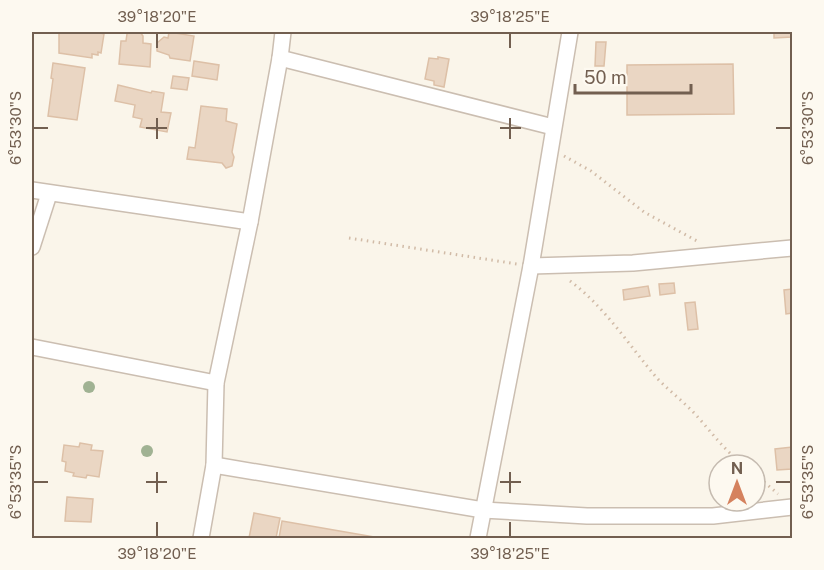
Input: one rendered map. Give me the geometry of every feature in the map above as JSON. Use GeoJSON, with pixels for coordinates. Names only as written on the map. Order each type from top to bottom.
{"type":"FeatureCollection","features":[{"type":"Feature","properties":{"kind":"street"},"geometry":{"type":"LineString","coordinates":[[201,538],[214,465],[216,383],[250,222],[283,32]]}},
{"type":"Feature","properties":{"kind":"street"},"geometry":{"type":"LineString","coordinates":[[478,538],[531,266],[570,32]]}},
{"type":"Feature","properties":{"kind":"street"},"geometry":{"type":"LineString","coordinates":[[280,58],[553,127]]}},
{"type":"Feature","properties":{"kind":"street"},"geometry":{"type":"LineString","coordinates":[[32,190],[250,222]]}},
{"type":"Feature","properties":{"kind":"street"},"geometry":{"type":"LineString","coordinates":[[32,247],[49,194]]}},
{"type":"Feature","properties":{"kind":"street"},"geometry":{"type":"LineString","coordinates":[[531,266],[633,263],[792,248]]}},
{"type":"Feature","properties":{"kind":"street"},"geometry":{"type":"LineString","coordinates":[[32,347],[216,383]]}},
{"type":"Feature","properties":{"kind":"street"},"geometry":{"type":"LineString","coordinates":[[214,465],[483,510],[587,516],[713,516],[792,507]]}},
{"type":"Feature","properties":{"kind":"path"},"geometry":{"type":"LineString","coordinates":[[549,149],[591,171],[644,212],[697,242]]}},
{"type":"Feature","properties":{"kind":"path"},"geometry":{"type":"LineString","coordinates":[[349,238],[531,266]]}},
{"type":"Feature","properties":{"kind":"path"},"geometry":{"type":"LineString","coordinates":[[554,265],[586,294],[634,347],[658,378],[730,453]]}},
{"type":"Feature","properties":{"kind":"path"},"geometry":{"type":"LineString","coordinates":[[767,485],[792,507]]}},
{"type":"Feature","properties":{"kind":"building"},"geometry":{"type":"Polygon","coordinates":[[[59,32],[104,34],[101,53],[92,54],[92,58],[59,53],[59,32]]]}},
{"type":"Feature","properties":{"kind":"building"},"geometry":{"type":"Polygon","coordinates":[[[140,32],[143,36],[143,43],[151,44],[150,67],[119,64],[121,41],[126,41],[127,34],[140,32]]]}},
{"type":"Feature","properties":{"kind":"building"},"geometry":{"type":"Polygon","coordinates":[[[169,32],[194,36],[190,61],[170,58],[169,55],[157,51],[157,43],[164,37],[168,38],[169,32]]]}},
{"type":"Feature","properties":{"kind":"building"},"geometry":{"type":"Polygon","coordinates":[[[774,32],[792,32],[792,37],[774,38],[774,32]]]}},
{"type":"Feature","properties":{"kind":"building"},"geometry":{"type":"Polygon","coordinates":[[[596,42],[606,42],[604,66],[595,66],[596,42]]]}},
{"type":"Feature","properties":{"kind":"building"},"geometry":{"type":"Polygon","coordinates":[[[438,57],[449,59],[444,87],[434,85],[434,81],[425,79],[429,58],[438,59],[438,57]]]}},
{"type":"Feature","properties":{"kind":"building"},"geometry":{"type":"Polygon","coordinates":[[[194,61],[219,65],[217,80],[192,76],[194,61]]]}},
{"type":"Feature","properties":{"kind":"building"},"geometry":{"type":"Polygon","coordinates":[[[53,63],[85,68],[77,120],[48,116],[53,63]]]}},
{"type":"Feature","properties":{"kind":"building"},"geometry":{"type":"Polygon","coordinates":[[[733,64],[734,114],[627,115],[627,65],[733,64]]]}},
{"type":"Feature","properties":{"kind":"building"},"geometry":{"type":"Polygon","coordinates":[[[173,76],[189,78],[187,90],[171,88],[173,76]]]}},
{"type":"Feature","properties":{"kind":"building"},"geometry":{"type":"Polygon","coordinates":[[[118,85],[151,93],[152,91],[164,93],[161,112],[171,113],[167,132],[140,127],[142,119],[133,117],[135,105],[115,101],[118,85]]]}},
{"type":"Feature","properties":{"kind":"building"},"geometry":{"type":"Polygon","coordinates":[[[201,106],[227,109],[226,121],[237,124],[232,166],[226,168],[222,163],[187,159],[189,147],[195,148],[201,106]]]}},
{"type":"Feature","properties":{"kind":"building"},"geometry":{"type":"Polygon","coordinates":[[[674,283],[675,293],[660,295],[659,284],[674,283]]]}},
{"type":"Feature","properties":{"kind":"building"},"geometry":{"type":"Polygon","coordinates":[[[648,286],[650,296],[624,300],[623,290],[648,286]]]}},
{"type":"Feature","properties":{"kind":"building"},"geometry":{"type":"Polygon","coordinates":[[[792,289],[792,313],[786,314],[784,290],[792,289]]]}},
{"type":"Feature","properties":{"kind":"building"},"geometry":{"type":"Polygon","coordinates":[[[695,302],[698,329],[688,330],[685,303],[695,302]]]}},
{"type":"Feature","properties":{"kind":"building"},"geometry":{"type":"Polygon","coordinates":[[[80,443],[92,445],[91,450],[103,451],[99,477],[73,476],[74,473],[65,471],[66,462],[62,461],[64,445],[79,447],[80,443]]]}},
{"type":"Feature","properties":{"kind":"building"},"geometry":{"type":"Polygon","coordinates":[[[792,447],[792,469],[777,470],[775,449],[792,447]]]}},
{"type":"Feature","properties":{"kind":"building"},"geometry":{"type":"Polygon","coordinates":[[[67,497],[93,499],[91,522],[65,521],[67,497]]]}},
{"type":"Feature","properties":{"kind":"building"},"geometry":{"type":"Polygon","coordinates":[[[254,513],[280,518],[276,538],[249,538],[254,513]]]}},
{"type":"Feature","properties":{"kind":"building"},"geometry":{"type":"Polygon","coordinates":[[[282,521],[380,538],[279,538],[282,521]]]}}]}
